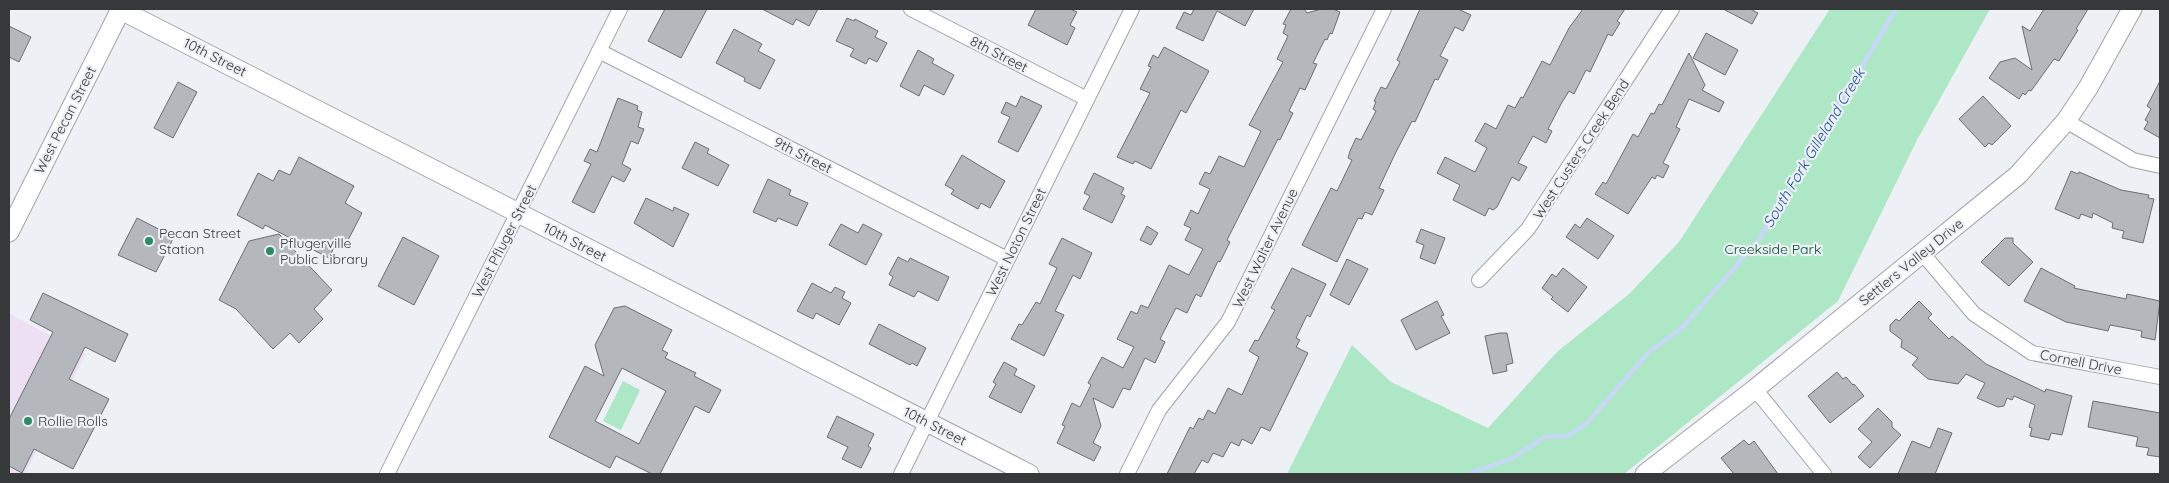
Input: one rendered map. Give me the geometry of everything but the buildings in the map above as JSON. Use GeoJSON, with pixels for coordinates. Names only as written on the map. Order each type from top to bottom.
{"type":"FeatureCollection","features":[{"type":"Feature","properties":{"kind":"street","name":"10th Street"},"geometry":{"type":"LineString","coordinates":[[120,9],[1028,474]]}},
{"type":"Feature","properties":{"kind":"street","name":"West Pecan Street"},"geometry":{"type":"LineString","coordinates":[[9,232],[120,9]]}},
{"type":"Feature","properties":{"kind":"street","name":"West Pfluger Street"},"geometry":{"type":"LineString","coordinates":[[387,474],[620,9]]}},
{"type":"Feature","properties":{"kind":"street","name":"8th Street"},"geometry":{"type":"LineString","coordinates":[[911,9],[1087,99]]}},
{"type":"Feature","properties":{"kind":"street","name":"West Noton Street"},"geometry":{"type":"LineString","coordinates":[[901,474],[1132,9]]}},
{"type":"Feature","properties":{"kind":"street","name":"West Walter Avenue"},"geometry":{"type":"LineString","coordinates":[[1127,474],[1159,410],[1228,322],[1384,9]]}},
{"type":"Feature","properties":{"kind":"street","name":"West Custers Creek Bend"},"geometry":{"type":"LineString","coordinates":[[1479,280],[1528,229],[1672,9]]}},
{"type":"Feature","properties":{"kind":"street","name":"Settlers Valley Drive"},"geometry":{"type":"LineString","coordinates":[[1646,474],[1756,389],[2018,174],[2066,121],[2088,88],[2132,9]]}},
{"type":"Feature","properties":{"kind":"street","name":"9th Street"},"geometry":{"type":"LineString","coordinates":[[599,51],[1007,260]]}},
{"type":"Feature","properties":{"kind":"street"},"geometry":{"type":"LineString","coordinates":[[2066,121],[2133,160],[2160,166]]}},
{"type":"Feature","properties":{"kind":"street","name":"Cornell Drive"},"geometry":{"type":"LineString","coordinates":[[1922,253],[1974,314],[2032,353],[2160,377]]}},
{"type":"Feature","properties":{"kind":"street"},"geometry":{"type":"LineString","coordinates":[[1756,389],[1824,474]]}},
{"type":"Feature","properties":{"kind":"shaded area"},"geometry":{"type":"Polygon","coordinates":[[[10,314],[86,354],[25,474],[9,474],[10,314]]]}},
{"type":"Feature","properties":{"kind":"green space","name":"Creekside Park"},"geometry":{"type":"Polygon","coordinates":[[[1830,9],[1990,9],[1917,140],[1838,301],[1624,474],[1287,474],[1352,345],[1391,382],[1488,428],[1557,352],[1629,294],[1679,242],[1830,9]]]}},
{"type":"Feature","properties":{"kind":"green space"},"geometry":{"type":"Polygon","coordinates":[[[623,381],[640,390],[621,430],[603,421],[623,381]]]}},
{"type":"Feature","properties":{"kind":"waterway","name":"South Fork Gilleland Creek"},"geometry":{"type":"LineString","coordinates":[[1468,474],[1511,459],[1545,437],[1568,436],[1587,423],[1649,352],[1682,328],[1758,241],[1896,9]]}},
{"type":"Feature","properties":{"kind":"place","name":"Pecan Street Station"},"geometry":{"type":"Point","coordinates":[149,241]}},
{"type":"Feature","properties":{"kind":"place","name":"Pflugerville Public Library"},"geometry":{"type":"Point","coordinates":[270,251]}},
{"type":"Feature","properties":{"kind":"place","name":"Rollie Rolls"},"geometry":{"type":"Point","coordinates":[28,421]}}]}
